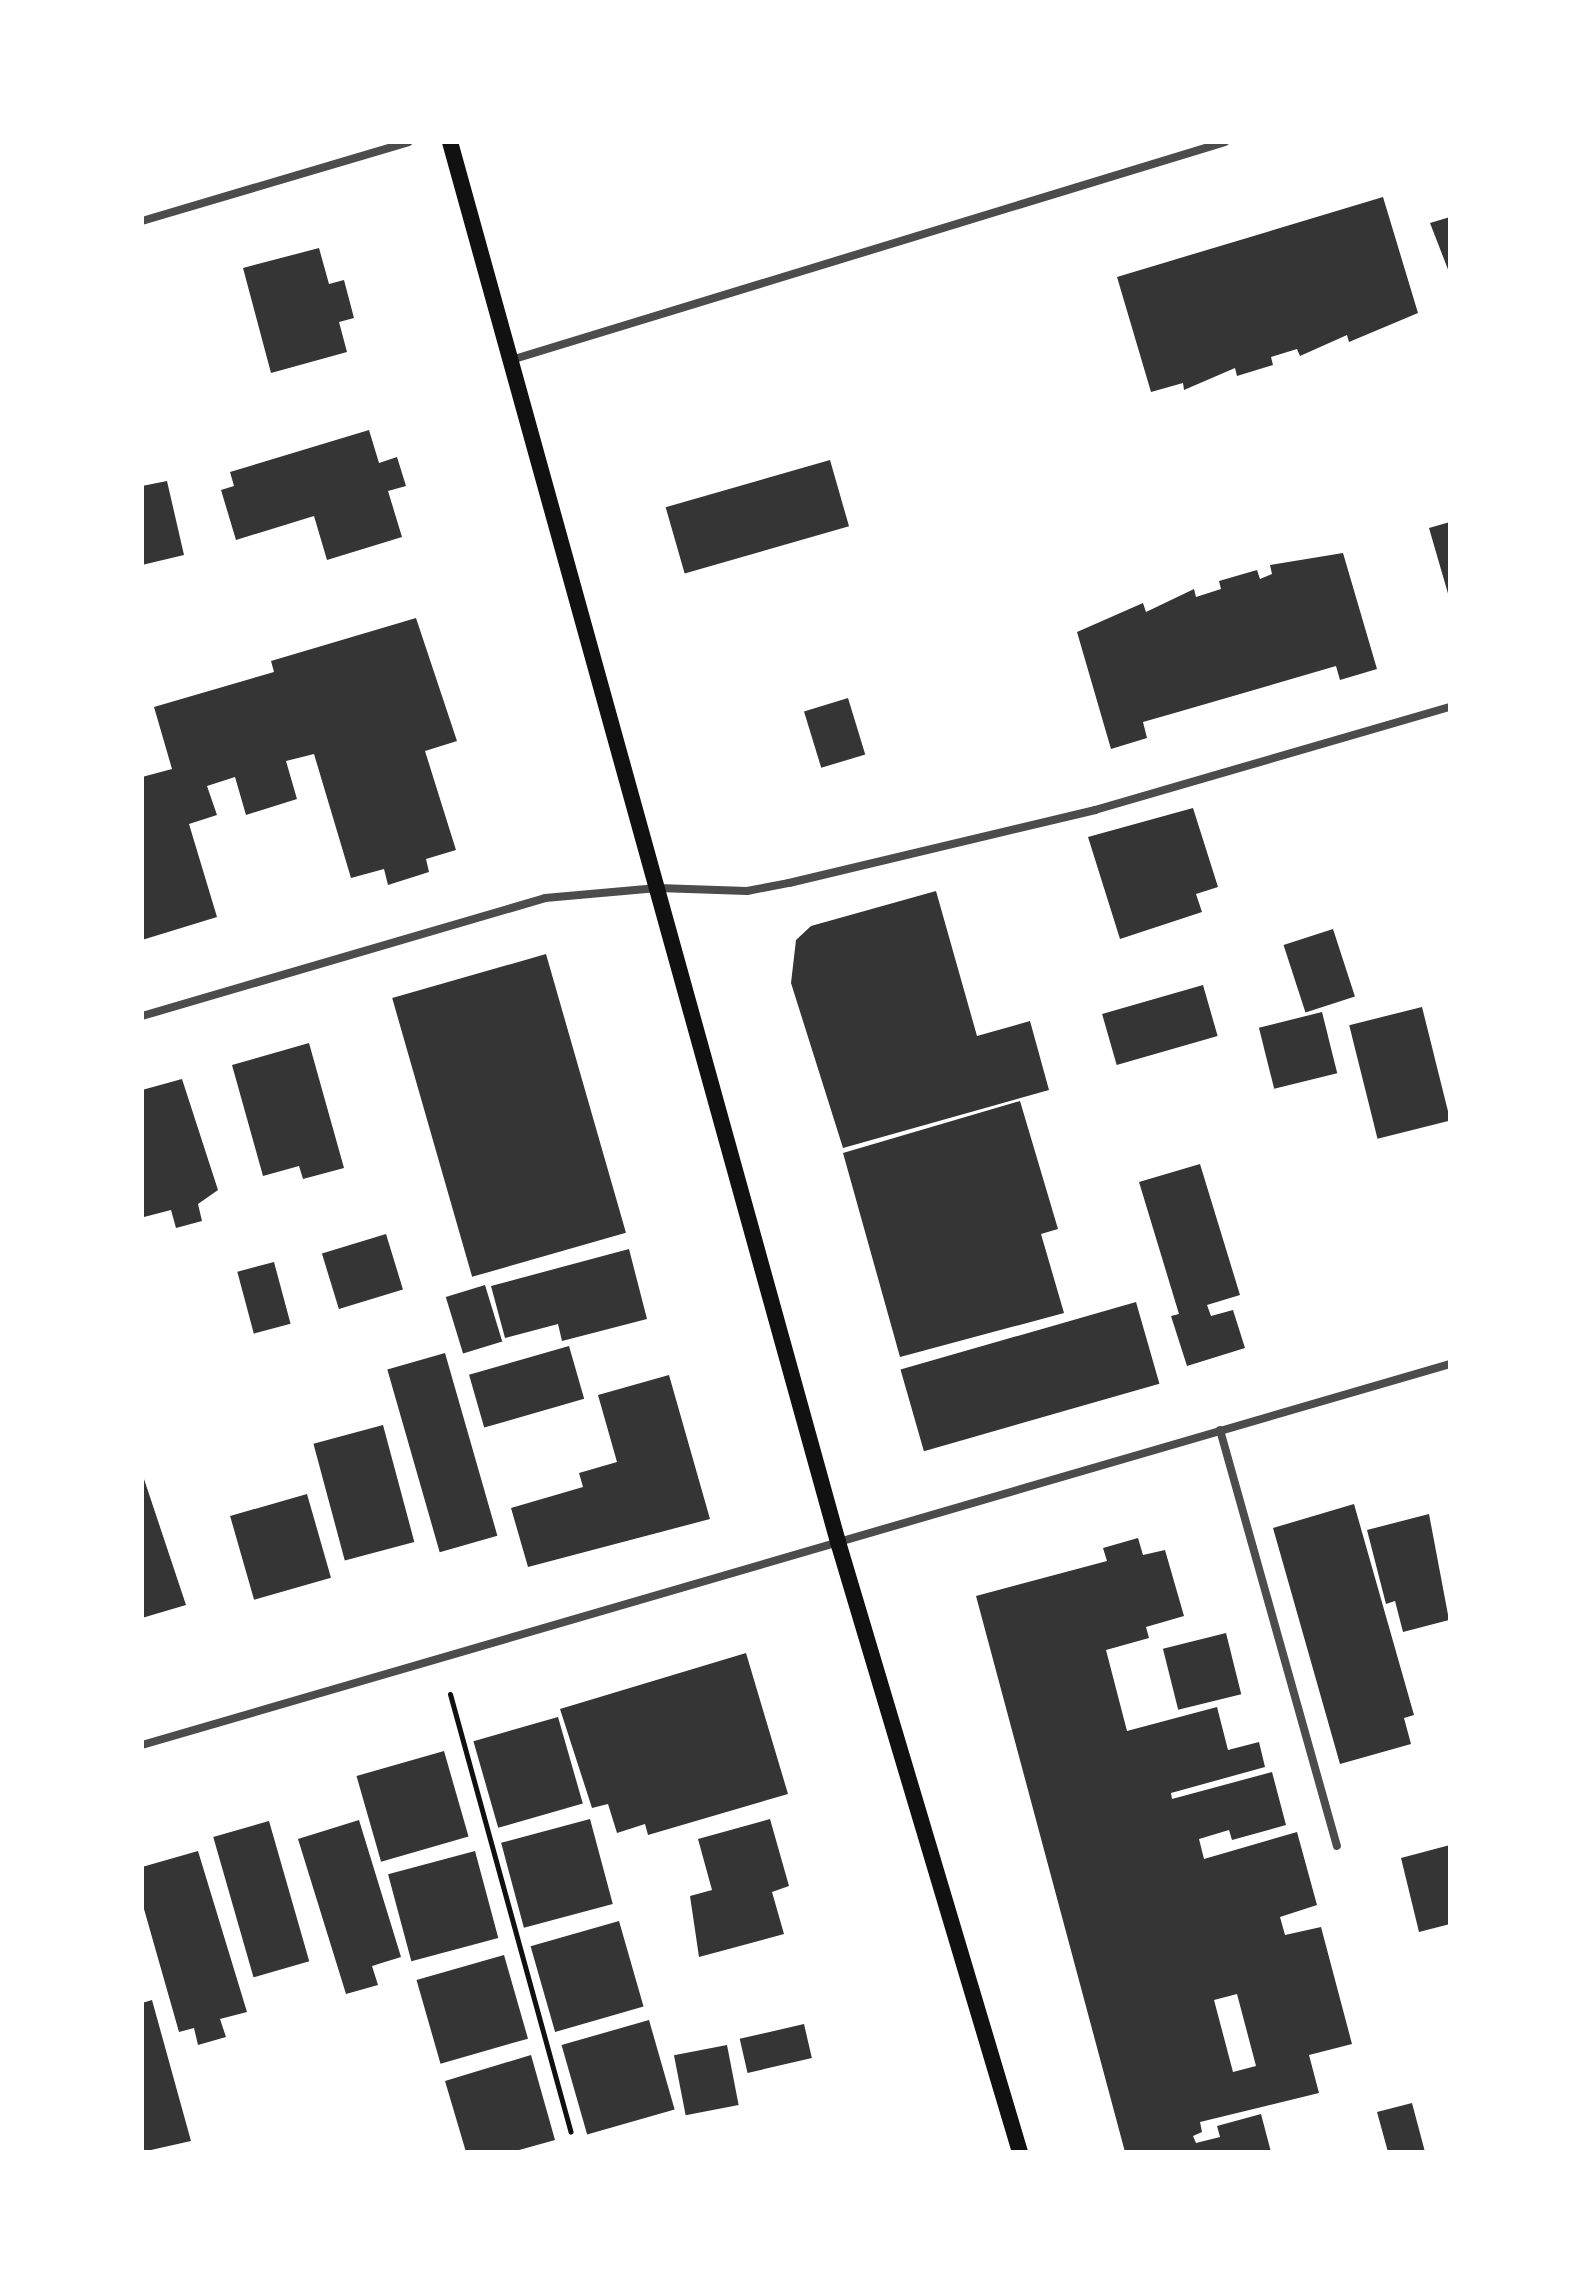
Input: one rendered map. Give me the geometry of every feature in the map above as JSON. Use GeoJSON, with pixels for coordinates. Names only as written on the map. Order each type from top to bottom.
{"type":"FeatureCollection","features":[{"type":"Feature","properties":{"kind":"main road"},"geometry":{"type":"LineString","coordinates":[[450,142],[838,1542],[1020,2152]]}},
{"type":"Feature","properties":{"kind":"street"},"geometry":{"type":"LineString","coordinates":[[142,221],[409,142]]}},
{"type":"Feature","properties":{"kind":"street"},"geometry":{"type":"LineString","coordinates":[[511,360],[1225,142]]}},
{"type":"Feature","properties":{"kind":"street"},"geometry":{"type":"LineString","coordinates":[[142,1016],[545,898],[658,888],[747,891],[789,883],[1095,810],[1450,707]]}},
{"type":"Feature","properties":{"kind":"street"},"geometry":{"type":"LineString","coordinates":[[142,1745],[1450,1364]]}},
{"type":"Feature","properties":{"kind":"street"},"geometry":{"type":"LineString","coordinates":[[1220,1430],[1337,1846]]}},
{"type":"Feature","properties":{"kind":"path"},"geometry":{"type":"LineString","coordinates":[[440,1658],[571,2132]]}},
{"type":"Feature","properties":{"kind":"building"},"geometry":{"type":"Polygon","coordinates":[[[1383,197],[1418,313],[1349,342],[1347,335],[1300,356],[1297,349],[1271,357],[1273,365],[1237,376],[1235,368],[1184,390],[1183,383],[1151,392],[1117,277],[1383,197]]]}},
{"type":"Feature","properties":{"kind":"building"},"geometry":{"type":"Polygon","coordinates":[[[1450,217],[1450,271],[1449,272],[1430,223],[1450,217]]]}},
{"type":"Feature","properties":{"kind":"building"},"geometry":{"type":"Polygon","coordinates":[[[319,248],[329,284],[344,280],[354,318],[339,322],[347,352],[271,373],[243,268],[319,248]]]}},
{"type":"Feature","properties":{"kind":"building"},"geometry":{"type":"Polygon","coordinates":[[[369,430],[379,463],[397,457],[406,486],[388,491],[402,537],[327,560],[314,516],[236,540],[221,490],[234,486],[230,472],[369,430]]]}},
{"type":"Feature","properties":{"kind":"building"},"geometry":{"type":"Polygon","coordinates":[[[830,460],[849,526],[685,573],[666,507],[830,460]]]}},
{"type":"Feature","properties":{"kind":"building"},"geometry":{"type":"Polygon","coordinates":[[[167,481],[184,555],[142,565],[142,486],[167,481]]]}},
{"type":"Feature","properties":{"kind":"building"},"geometry":{"type":"Polygon","coordinates":[[[1450,522],[1450,597],[1449,597],[1429,528],[1450,522]]]}},
{"type":"Feature","properties":{"kind":"building"},"geometry":{"type":"Polygon","coordinates":[[[1343,553],[1377,669],[1340,680],[1336,666],[1143,722],[1147,738],[1111,749],[1077,632],[1143,603],[1146,612],[1194,589],[1196,597],[1221,589],[1219,581],[1257,570],[1260,579],[1272,574],[1270,565],[1343,553]]]}},
{"type":"Feature","properties":{"kind":"building"},"geometry":{"type":"Polygon","coordinates":[[[416,618],[457,741],[425,751],[456,850],[426,859],[429,872],[388,885],[384,869],[351,878],[314,754],[286,761],[297,799],[246,815],[235,777],[207,786],[217,815],[189,824],[217,917],[142,940],[142,777],[172,769],[154,707],[274,672],[271,661],[416,618]]]}},
{"type":"Feature","properties":{"kind":"building"},"geometry":{"type":"Polygon","coordinates":[[[848,698],[865,754],[821,768],[804,711],[848,698]]]}},
{"type":"Feature","properties":{"kind":"building"},"geometry":{"type":"Polygon","coordinates":[[[1193,808],[1218,887],[1196,894],[1202,912],[1120,939],[1088,837],[1193,808]]]}},
{"type":"Feature","properties":{"kind":"building"},"geometry":{"type":"Polygon","coordinates":[[[936,891],[977,1036],[1030,1021],[1049,1090],[843,1148],[791,983],[796,940],[811,926],[936,891]]]}},
{"type":"Feature","properties":{"kind":"building"},"geometry":{"type":"Polygon","coordinates":[[[1333,929],[1355,997],[1305,1013],[1284,945],[1333,929]]]}},
{"type":"Feature","properties":{"kind":"building"},"geometry":{"type":"Polygon","coordinates":[[[546,954],[626,1233],[472,1277],[392,998],[546,954]]]}},
{"type":"Feature","properties":{"kind":"building"},"geometry":{"type":"Polygon","coordinates":[[[1203,985],[1218,1036],[1117,1065],[1102,1014],[1203,985]]]}},
{"type":"Feature","properties":{"kind":"building"},"geometry":{"type":"Polygon","coordinates":[[[1422,1007],[1450,1121],[1378,1139],[1349,1025],[1422,1007]]]}},
{"type":"Feature","properties":{"kind":"building"},"geometry":{"type":"Polygon","coordinates":[[[1322,1012],[1337,1073],[1274,1089],[1259,1028],[1322,1012]]]}},
{"type":"Feature","properties":{"kind":"building"},"geometry":{"type":"Polygon","coordinates":[[[309,1043],[344,1168],[303,1179],[299,1166],[263,1176],[232,1065],[309,1043]]]}},
{"type":"Feature","properties":{"kind":"building"},"geometry":{"type":"Polygon","coordinates":[[[182,1079],[218,1190],[198,1204],[202,1221],[176,1228],[171,1210],[144,1217],[142,1090],[182,1079]]]}},
{"type":"Feature","properties":{"kind":"building"},"geometry":{"type":"Polygon","coordinates":[[[1020,1101],[1058,1229],[1041,1234],[1064,1313],[900,1357],[843,1153],[1020,1101]]]}},
{"type":"Feature","properties":{"kind":"building"},"geometry":{"type":"Polygon","coordinates":[[[1200,1164],[1240,1295],[1207,1305],[1211,1316],[1233,1310],[1245,1348],[1187,1366],[1171,1316],[1179,1314],[1139,1182],[1200,1164]]]}},
{"type":"Feature","properties":{"kind":"building"},"geometry":{"type":"Polygon","coordinates":[[[386,1234],[403,1289],[339,1309],[322,1254],[386,1234]]]}},
{"type":"Feature","properties":{"kind":"building"},"geometry":{"type":"Polygon","coordinates":[[[629,1249],[647,1319],[562,1341],[558,1324],[505,1338],[491,1286],[629,1249]]]}},
{"type":"Feature","properties":{"kind":"building"},"geometry":{"type":"Polygon","coordinates":[[[274,1262],[291,1324],[254,1334],[237,1272],[274,1262]]]}},
{"type":"Feature","properties":{"kind":"building"},"geometry":{"type":"Polygon","coordinates":[[[485,1285],[502,1341],[463,1353],[446,1297],[485,1285]]]}},
{"type":"Feature","properties":{"kind":"building"},"geometry":{"type":"Polygon","coordinates":[[[1136,1302],[1159,1384],[924,1451],[900,1370],[1136,1302]]]}},
{"type":"Feature","properties":{"kind":"building"},"geometry":{"type":"Polygon","coordinates":[[[569,1346],[584,1399],[484,1428],[469,1375],[569,1346]]]}},
{"type":"Feature","properties":{"kind":"building"},"geometry":{"type":"Polygon","coordinates":[[[445,1353],[497,1536],[440,1552],[387,1370],[445,1353]]]}},
{"type":"Feature","properties":{"kind":"building"},"geometry":{"type":"Polygon","coordinates":[[[669,1375],[710,1519],[528,1567],[511,1508],[583,1487],[579,1473],[617,1462],[598,1395],[669,1375]]]}},
{"type":"Feature","properties":{"kind":"building"},"geometry":{"type":"Polygon","coordinates":[[[383,1425],[414,1542],[345,1561],[313,1444],[383,1425]]]}},
{"type":"Feature","properties":{"kind":"building"},"geometry":{"type":"Polygon","coordinates":[[[142,1473],[186,1605],[142,1618],[142,1473]]]}},
{"type":"Feature","properties":{"kind":"building"},"geometry":{"type":"Polygon","coordinates":[[[307,1494],[331,1578],[254,1600],[230,1516],[307,1494]]]}},
{"type":"Feature","properties":{"kind":"building"},"geometry":{"type":"Polygon","coordinates":[[[1354,1504],[1414,1715],[1404,1718],[1411,1744],[1340,1764],[1273,1528],[1354,1504]]]}},
{"type":"Feature","properties":{"kind":"building"},"geometry":{"type":"Polygon","coordinates":[[[1429,1514],[1449,1620],[1403,1632],[1395,1601],[1386,1604],[1367,1530],[1429,1514]]]}},
{"type":"Feature","properties":{"kind":"building"},"geometry":{"type":"Polygon","coordinates":[[[1138,1538],[1143,1555],[1165,1550],[1184,1616],[1146,1627],[1149,1638],[1106,1650],[1127,1731],[1217,1707],[1228,1750],[1259,1742],[1265,1767],[1171,1793],[1172,1799],[1272,1772],[1286,1825],[1232,1840],[1229,1830],[1199,1839],[1204,1859],[1297,1832],[1317,1905],[1280,1917],[1285,1935],[1321,1927],[1352,2044],[1309,2055],[1319,2093],[1200,2122],[1202,2132],[1193,2136],[1196,2143],[1220,2137],[1217,2126],[1261,2114],[1271,2152],[1125,2152],[976,1596],[1107,1561],[1103,1548],[1138,1538]],[[1237,1994],[1214,2000],[1233,2072],[1256,2066],[1237,1994]]]}},
{"type":"Feature","properties":{"kind":"building"},"geometry":{"type":"Polygon","coordinates":[[[1226,1633],[1241,1694],[1178,1710],[1163,1649],[1226,1633]]]}},
{"type":"Feature","properties":{"kind":"building"},"geometry":{"type":"Polygon","coordinates":[[[746,1653],[788,1794],[648,1835],[645,1824],[617,1833],[608,1804],[592,1808],[560,1709],[746,1653]]]}},
{"type":"Feature","properties":{"kind":"building"},"geometry":{"type":"Polygon","coordinates":[[[558,1717],[583,1804],[498,1828],[473,1741],[558,1717]]]}},
{"type":"Feature","properties":{"kind":"building"},"geometry":{"type":"Polygon","coordinates":[[[444,1751],[469,1837],[381,1862],[357,1776],[444,1751]]]}},
{"type":"Feature","properties":{"kind":"building"},"geometry":{"type":"Polygon","coordinates":[[[590,1819],[613,1904],[524,1928],[501,1843],[590,1819]]]}},
{"type":"Feature","properties":{"kind":"building"},"geometry":{"type":"Polygon","coordinates":[[[770,1819],[789,1886],[772,1892],[784,1934],[699,1957],[690,1896],[712,1890],[698,1839],[770,1819]]]}},
{"type":"Feature","properties":{"kind":"building"},"geometry":{"type":"Polygon","coordinates":[[[359,1820],[401,1957],[372,1966],[378,1985],[346,1994],[298,1839],[359,1820]]]}},
{"type":"Feature","properties":{"kind":"building"},"geometry":{"type":"Polygon","coordinates":[[[269,1821],[309,1961],[253,1977],[213,1837],[269,1821]]]}},
{"type":"Feature","properties":{"kind":"building"},"geometry":{"type":"Polygon","coordinates":[[[1450,1845],[1450,1924],[1419,1932],[1401,1858],[1450,1845]]]}},
{"type":"Feature","properties":{"kind":"building"},"geometry":{"type":"Polygon","coordinates":[[[198,1851],[247,2012],[220,2019],[226,2037],[198,2045],[194,2028],[179,2032],[142,1902],[142,1867],[198,1851]]]}},
{"type":"Feature","properties":{"kind":"building"},"geometry":{"type":"Polygon","coordinates":[[[475,1851],[498,1938],[411,1961],[388,1874],[475,1851]]]}},
{"type":"Feature","properties":{"kind":"building"},"geometry":{"type":"Polygon","coordinates":[[[619,1921],[644,2007],[555,2032],[531,1946],[619,1921]]]}},
{"type":"Feature","properties":{"kind":"building"},"geometry":{"type":"Polygon","coordinates":[[[504,1955],[528,2039],[441,2064],[417,1980],[504,1955]]]}},
{"type":"Feature","properties":{"kind":"building"},"geometry":{"type":"Polygon","coordinates":[[[152,2000],[191,2141],[142,2152],[142,2003],[152,2000]]]}},
{"type":"Feature","properties":{"kind":"building"},"geometry":{"type":"Polygon","coordinates":[[[649,2020],[675,2109],[587,2134],[562,2045],[649,2020]]]}},
{"type":"Feature","properties":{"kind":"building"},"geometry":{"type":"Polygon","coordinates":[[[804,2024],[812,2058],[748,2073],[740,2039],[804,2024]]]}},
{"type":"Feature","properties":{"kind":"building"},"geometry":{"type":"Polygon","coordinates":[[[727,2045],[739,2105],[686,2115],[674,2055],[727,2045]]]}},
{"type":"Feature","properties":{"kind":"building"},"geometry":{"type":"Polygon","coordinates":[[[531,2055],[555,2140],[512,2152],[466,2152],[445,2081],[531,2055]]]}},
{"type":"Feature","properties":{"kind":"building"},"geometry":{"type":"Polygon","coordinates":[[[1412,2103],[1425,2152],[1388,2152],[1377,2112],[1412,2103]]]}}]}
